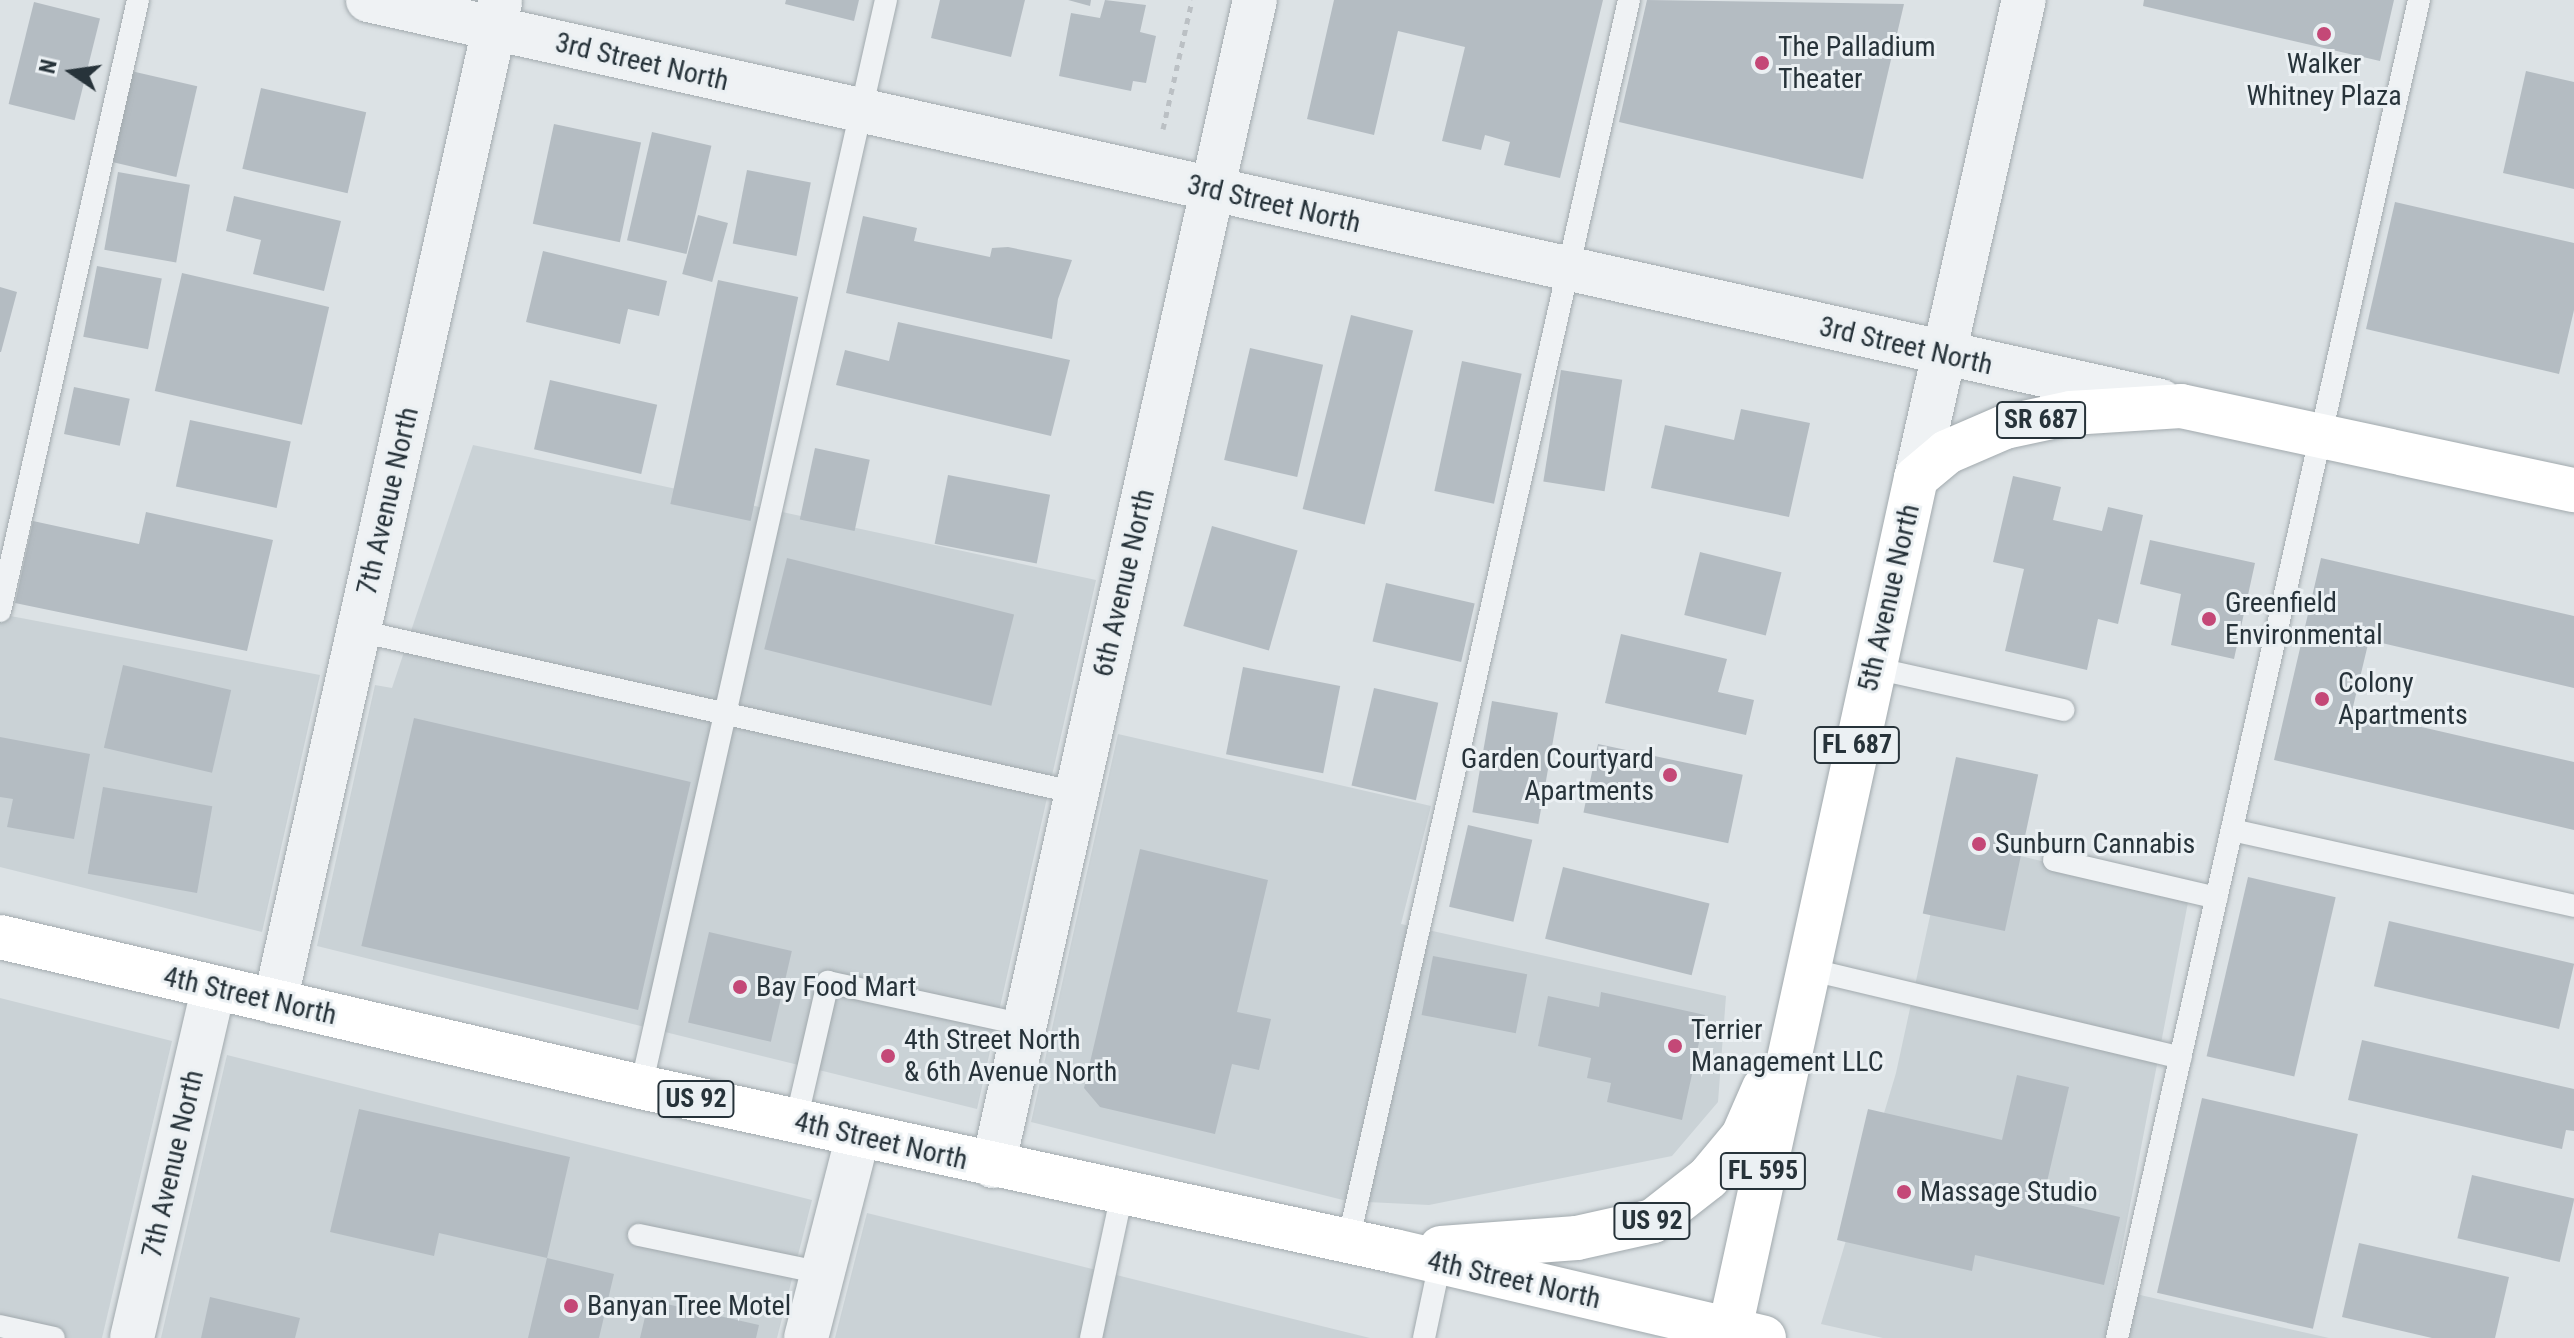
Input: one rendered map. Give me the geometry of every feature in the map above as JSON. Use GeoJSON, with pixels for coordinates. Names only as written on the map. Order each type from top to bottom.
{"type":"FeatureCollection","features":[{"type":"Feature","properties":{"kind":"main road","name":"3rd Street North"},"geometry":{"type":"LineString","coordinates":[[1916,478],[1947,452],[2005,427],[2071,413],[2181,406],[2574,490]]}},
{"type":"Feature","properties":{"kind":"main road","name":"5th Avenue North"},"geometry":{"type":"LineString","coordinates":[[1741,1336],[1796,1012],[1916,478]]}},
{"type":"Feature","properties":{"kind":"main road","name":"4th Street North"},"geometry":{"type":"LineString","coordinates":[[0,937],[213,989],[858,1136],[1394,1251],[1741,1336]]}},
{"type":"Feature","properties":{"kind":"main road","name":"US 92"},"geometry":{"type":"LineString","coordinates":[[1394,1251],[1577,1238],[1653,1221],[1708,1178],[1743,1136],[1796,1012]]}},
{"type":"Feature","properties":{"kind":"street","name":"3rd Street North"},"geometry":{"type":"LineString","coordinates":[[368,0],[497,14],[861,111],[2181,406]]}},
{"type":"Feature","properties":{"kind":"street","name":"6th Avenue North"},"geometry":{"type":"LineString","coordinates":[[993,1166],[1255,0]]}},
{"type":"Feature","properties":{"kind":"street","name":"5th Avenue North"},"geometry":{"type":"LineString","coordinates":[[1916,478],[2024,0]]}},
{"type":"Feature","properties":{"kind":"street","name":"7th Avenue North"},"geometry":{"type":"LineString","coordinates":[[275,1002],[497,14]]}},
{"type":"Feature","properties":{"kind":"street","name":"7th Avenue North"},"geometry":{"type":"LineString","coordinates":[[132,1338],[213,989]]}},
{"type":"Feature","properties":{"kind":"street"},"geometry":{"type":"LineString","coordinates":[[806,1338],[858,1136]]}},
{"type":"Feature","properties":{"kind":"lane"},"geometry":{"type":"LineString","coordinates":[[0,611],[138,0]]}},
{"type":"Feature","properties":{"kind":"lane"},"geometry":{"type":"LineString","coordinates":[[641,1087],[886,0]]}},
{"type":"Feature","properties":{"kind":"lane"},"geometry":{"type":"LineString","coordinates":[[1348,1242],[1629,0]]}},
{"type":"Feature","properties":{"kind":"lane"},"geometry":{"type":"LineString","coordinates":[[2117,1338],[2419,0]]}},
{"type":"Feature","properties":{"kind":"lane"},"geometry":{"type":"LineString","coordinates":[[359,631],[1077,793]]}},
{"type":"Feature","properties":{"kind":"lane"},"geometry":{"type":"LineString","coordinates":[[1874,668],[2063,710]]}},
{"type":"Feature","properties":{"kind":"lane"},"geometry":{"type":"LineString","coordinates":[[2232,830],[2574,906]]}},
{"type":"Feature","properties":{"kind":"lane"},"geometry":{"type":"LineString","coordinates":[[2054,860],[2217,898]]}},
{"type":"Feature","properties":{"kind":"lane"},"geometry":{"type":"LineString","coordinates":[[1808,969],[2181,1058]]}},
{"type":"Feature","properties":{"kind":"lane"},"geometry":{"type":"LineString","coordinates":[[796,1121],[828,982],[1025,1025]]}},
{"type":"Feature","properties":{"kind":"lane"},"geometry":{"type":"LineString","coordinates":[[1091,1338],[1122,1193]]}},
{"type":"Feature","properties":{"kind":"lane"},"geometry":{"type":"LineString","coordinates":[[639,1235],[823,1273]]}},
{"type":"Feature","properties":{"kind":"lane"},"geometry":{"type":"LineString","coordinates":[[1424,1338],[1440,1262]]}},
{"type":"Feature","properties":{"kind":"lane"},"geometry":{"type":"LineString","coordinates":[[0,1326],[54,1338]]}},
{"type":"Feature","properties":{"kind":"path"},"geometry":{"type":"LineString","coordinates":[[1152,177],[1192,0]]}},
{"type":"Feature","properties":{"kind":"shaded area"},"geometry":{"type":"Polygon","coordinates":[[[473,445],[1096,580],[977,1109],[317,946],[375,685],[392,688],[473,445]]]}},
{"type":"Feature","properties":{"kind":"shaded area"},"geometry":{"type":"Polygon","coordinates":[[[0,614],[320,675],[262,932],[0,867],[0,614]]]}},
{"type":"Feature","properties":{"kind":"shaded area"},"geometry":{"type":"Polygon","coordinates":[[[1118,734],[1431,806],[1401,924],[1726,996],[1718,1102],[1672,1156],[1429,1205],[1347,1201],[1031,1122],[1118,734]]]}},
{"type":"Feature","properties":{"kind":"shaded area"},"geometry":{"type":"Polygon","coordinates":[[[1947,838],[2189,897],[2114,1289],[2329,1338],[1883,1338],[1821,1324],[1896,1073],[1947,838]]]}},
{"type":"Feature","properties":{"kind":"shaded area"},"geometry":{"type":"Polygon","coordinates":[[[0,998],[172,1041],[102,1338],[0,1338],[0,998]]]}},
{"type":"Feature","properties":{"kind":"shaded area"},"geometry":{"type":"Polygon","coordinates":[[[227,1055],[812,1200],[777,1338],[161,1338],[227,1055]]]}},
{"type":"Feature","properties":{"kind":"shaded area"},"geometry":{"type":"Polygon","coordinates":[[[867,1213],[1370,1338],[835,1338],[867,1213]]]}},
{"type":"Feature","properties":{"kind":"building"},"geometry":{"type":"Polygon","coordinates":[[[786,0],[859,0],[854,21],[785,4],[786,0]]]}},
{"type":"Feature","properties":{"kind":"building"},"geometry":{"type":"Polygon","coordinates":[[[940,0],[1025,0],[1011,57],[931,38],[940,0]]]}},
{"type":"Feature","properties":{"kind":"building"},"geometry":{"type":"Polygon","coordinates":[[[1068,0],[1091,0],[1090,6],[1068,0]]]}},
{"type":"Feature","properties":{"kind":"building"},"geometry":{"type":"Polygon","coordinates":[[[1105,0],[1146,5],[1140,32],[1156,36],[1146,83],[1133,81],[1131,91],[1059,76],[1071,13],[1100,18],[1105,0]]]}},
{"type":"Feature","properties":{"kind":"building"},"geometry":{"type":"Polygon","coordinates":[[[1334,0],[1603,0],[1560,178],[1504,165],[1510,142],[1485,135],[1481,150],[1442,141],[1465,47],[1398,31],[1374,135],[1307,119],[1334,0]]]}},
{"type":"Feature","properties":{"kind":"building","name":"The Palladium Theater"},"geometry":{"type":"Polygon","coordinates":[[[1647,0],[1904,4],[1863,179],[1619,122],[1647,0]]]}},
{"type":"Feature","properties":{"kind":"building","name":"Walker Whitney Plaza"},"geometry":{"type":"Polygon","coordinates":[[[2144,0],[2394,0],[2380,61],[2143,6],[2144,0]]]}},
{"type":"Feature","properties":{"kind":"building"},"geometry":{"type":"Polygon","coordinates":[[[34,2],[100,18],[75,120],[9,104],[34,2]]]}},
{"type":"Feature","properties":{"kind":"building"},"geometry":{"type":"Polygon","coordinates":[[[131,71],[197,86],[176,177],[110,162],[131,71]]]}},
{"type":"Feature","properties":{"kind":"building"},"geometry":{"type":"Polygon","coordinates":[[[2526,71],[2574,82],[2574,189],[2503,173],[2526,71]]]}},
{"type":"Feature","properties":{"kind":"building"},"geometry":{"type":"Polygon","coordinates":[[[261,88],[366,112],[348,193],[242,169],[261,88]]]}},
{"type":"Feature","properties":{"kind":"building"},"geometry":{"type":"Polygon","coordinates":[[[554,124],[641,143],[620,242],[533,224],[554,124]]]}},
{"type":"Feature","properties":{"kind":"building"},"geometry":{"type":"Polygon","coordinates":[[[652,132],[711,146],[686,254],[627,240],[652,132]]]}},
{"type":"Feature","properties":{"kind":"building"},"geometry":{"type":"Polygon","coordinates":[[[747,170],[811,182],[796,256],[733,244],[747,170]]]}},
{"type":"Feature","properties":{"kind":"building"},"geometry":{"type":"Polygon","coordinates":[[[118,172],[190,185],[176,262],[104,250],[118,172]]]}},
{"type":"Feature","properties":{"kind":"building"},"geometry":{"type":"Polygon","coordinates":[[[234,196],[341,221],[324,291],[253,274],[261,240],[226,231],[234,196]]]}},
{"type":"Feature","properties":{"kind":"building"},"geometry":{"type":"Polygon","coordinates":[[[2395,202],[2574,243],[2574,310],[2559,374],[2366,329],[2395,202]]]}},
{"type":"Feature","properties":{"kind":"building"},"geometry":{"type":"Polygon","coordinates":[[[698,215],[728,223],[712,282],[682,274],[698,215]]]}},
{"type":"Feature","properties":{"kind":"building"},"geometry":{"type":"Polygon","coordinates":[[[863,216],[917,228],[914,241],[990,257],[992,248],[1008,247],[1072,260],[1058,299],[1052,339],[846,293],[863,216]]]}},
{"type":"Feature","properties":{"kind":"building"},"geometry":{"type":"Polygon","coordinates":[[[543,251],[667,281],[659,316],[628,309],[620,344],[526,322],[543,251]]]}},
{"type":"Feature","properties":{"kind":"building"},"geometry":{"type":"Polygon","coordinates":[[[97,266],[162,279],[148,349],[83,337],[97,266]]]}},
{"type":"Feature","properties":{"kind":"building"},"geometry":{"type":"Polygon","coordinates":[[[182,273],[329,307],[302,425],[155,391],[182,273]]]}},
{"type":"Feature","properties":{"kind":"building"},"geometry":{"type":"Polygon","coordinates":[[[718,280],[798,297],[751,521],[670,504],[718,280]]]}},
{"type":"Feature","properties":{"kind":"building"},"geometry":{"type":"Polygon","coordinates":[[[0,287],[17,292],[1,352],[0,352],[0,287]]]}},
{"type":"Feature","properties":{"kind":"building"},"geometry":{"type":"Polygon","coordinates":[[[1351,315],[1413,330],[1365,525],[1303,509],[1351,315]]]}},
{"type":"Feature","properties":{"kind":"building"},"geometry":{"type":"Polygon","coordinates":[[[898,322],[1070,360],[1051,436],[836,385],[845,350],[889,361],[898,322]]]}},
{"type":"Feature","properties":{"kind":"building"},"geometry":{"type":"Polygon","coordinates":[[[1250,348],[1323,365],[1297,477],[1224,460],[1250,348]]]}},
{"type":"Feature","properties":{"kind":"building"},"geometry":{"type":"Polygon","coordinates":[[[1462,361],[1522,374],[1494,504],[1434,491],[1462,361]]]}},
{"type":"Feature","properties":{"kind":"building"},"geometry":{"type":"Polygon","coordinates":[[[1561,370],[1622,380],[1605,491],[1543,482],[1561,370]]]}},
{"type":"Feature","properties":{"kind":"building"},"geometry":{"type":"Polygon","coordinates":[[[550,380],[657,405],[641,474],[534,449],[550,380]]]}},
{"type":"Feature","properties":{"kind":"building"},"geometry":{"type":"Polygon","coordinates":[[[74,387],[130,399],[120,446],[64,434],[74,387]]]}},
{"type":"Feature","properties":{"kind":"building"},"geometry":{"type":"Polygon","coordinates":[[[1741,409],[1810,423],[1789,517],[1651,488],[1665,425],[1734,440],[1741,409]]]}},
{"type":"Feature","properties":{"kind":"building"},"geometry":{"type":"Polygon","coordinates":[[[190,420],[291,441],[277,508],[176,487],[190,420]]]}},
{"type":"Feature","properties":{"kind":"building"},"geometry":{"type":"Polygon","coordinates":[[[815,448],[870,460],[855,531],[800,519],[815,448]]]}},
{"type":"Feature","properties":{"kind":"building"},"geometry":{"type":"Polygon","coordinates":[[[948,475],[1050,495],[1037,564],[935,544],[948,475]]]}},
{"type":"Feature","properties":{"kind":"building"},"geometry":{"type":"Polygon","coordinates":[[[2013,476],[2061,487],[2053,520],[2102,531],[2108,507],[2143,515],[2118,624],[2098,619],[2087,670],[2005,651],[2024,569],[1993,562],[2013,476]]]}},
{"type":"Feature","properties":{"kind":"building"},"geometry":{"type":"Polygon","coordinates":[[[146,512],[273,540],[247,651],[15,603],[33,521],[139,544],[146,512]]]}},
{"type":"Feature","properties":{"kind":"building"},"geometry":{"type":"Polygon","coordinates":[[[1212,526],[1298,551],[1269,651],[1183,626],[1212,526]]]}},
{"type":"Feature","properties":{"kind":"building","name":"Greenfield Environmental"},"geometry":{"type":"Polygon","coordinates":[[[2150,540],[2255,563],[2234,659],[2171,645],[2181,594],[2140,584],[2150,540]]]}},
{"type":"Feature","properties":{"kind":"building"},"geometry":{"type":"Polygon","coordinates":[[[1700,552],[1782,572],[1766,635],[1684,615],[1700,552]]]}},
{"type":"Feature","properties":{"kind":"building"},"geometry":{"type":"Polygon","coordinates":[[[787,558],[1014,615],[991,706],[764,649],[787,558]]]}},
{"type":"Feature","properties":{"kind":"building","name":"Colony Apartments"},"geometry":{"type":"Polygon","coordinates":[[[2321,558],[2574,616],[2574,688],[2369,640],[2352,711],[2574,762],[2574,830],[2274,760],[2321,558]]]}},
{"type":"Feature","properties":{"kind":"building"},"geometry":{"type":"Polygon","coordinates":[[[1386,583],[1475,603],[1461,662],[1373,641],[1386,583]]]}},
{"type":"Feature","properties":{"kind":"building"},"geometry":{"type":"Polygon","coordinates":[[[1621,634],[1727,659],[1718,692],[1754,700],[1746,735],[1605,703],[1621,634]]]}},
{"type":"Feature","properties":{"kind":"building"},"geometry":{"type":"Polygon","coordinates":[[[123,665],[231,690],[212,773],[104,748],[123,665]]]}},
{"type":"Feature","properties":{"kind":"building"},"geometry":{"type":"Polygon","coordinates":[[[1243,667],[1340,686],[1323,773],[1226,754],[1243,667]]]}},
{"type":"Feature","properties":{"kind":"building"},"geometry":{"type":"Polygon","coordinates":[[[1374,688],[1438,703],[1416,800],[1352,785],[1374,688]]]}},
{"type":"Feature","properties":{"kind":"building"},"geometry":{"type":"Polygon","coordinates":[[[1492,701],[1558,713],[1538,824],[1472,812],[1492,701]]]}},
{"type":"Feature","properties":{"kind":"building"},"geometry":{"type":"Polygon","coordinates":[[[414,718],[691,782],[638,1010],[361,946],[414,718]]]}},
{"type":"Feature","properties":{"kind":"building"},"geometry":{"type":"Polygon","coordinates":[[[0,737],[90,754],[74,839],[7,827],[13,799],[0,797],[0,737]]]}},
{"type":"Feature","properties":{"kind":"building"},"geometry":{"type":"Polygon","coordinates":[[[1598,744],[1743,775],[1728,843],[1583,812],[1598,744]]]}},
{"type":"Feature","properties":{"kind":"building","name":"Sunburn Cannabis"},"geometry":{"type":"Polygon","coordinates":[[[1956,757],[2038,774],[2005,931],[1923,914],[1956,757]]]}},
{"type":"Feature","properties":{"kind":"building"},"geometry":{"type":"Polygon","coordinates":[[[103,787],[212,806],[197,893],[88,874],[103,787]]]}},
{"type":"Feature","properties":{"kind":"building"},"geometry":{"type":"Polygon","coordinates":[[[1468,825],[1532,840],[1513,922],[1449,907],[1468,825]]]}},
{"type":"Feature","properties":{"kind":"building"},"geometry":{"type":"Polygon","coordinates":[[[1140,849],[1268,880],[1237,1012],[1271,1019],[1259,1070],[1232,1064],[1215,1134],[1100,1107],[1084,1088],[1140,849]]]}},
{"type":"Feature","properties":{"kind":"building"},"geometry":{"type":"Polygon","coordinates":[[[1563,867],[1710,904],[1692,975],[1545,939],[1563,867]]]}},
{"type":"Feature","properties":{"kind":"building"},"geometry":{"type":"Polygon","coordinates":[[[2248,877],[2336,897],[2294,1077],[2207,1056],[2248,877]]]}},
{"type":"Feature","properties":{"kind":"building"},"geometry":{"type":"Polygon","coordinates":[[[2389,921],[2574,964],[2559,1029],[2374,986],[2389,921]]]}},
{"type":"Feature","properties":{"kind":"building","name":"Bay Food Mart"},"geometry":{"type":"Polygon","coordinates":[[[709,932],[792,951],[771,1042],[688,1023],[709,932]]]}},
{"type":"Feature","properties":{"kind":"building"},"geometry":{"type":"Polygon","coordinates":[[[1433,956],[1527,974],[1516,1033],[1422,1015],[1433,956]]]}},
{"type":"Feature","properties":{"kind":"building"},"geometry":{"type":"Polygon","coordinates":[[[1601,992],[1705,1015],[1682,1120],[1607,1102],[1611,1083],[1587,1078],[1591,1058],[1538,1046],[1548,996],[1599,1007],[1601,992]]]}},
{"type":"Feature","properties":{"kind":"building"},"geometry":{"type":"Polygon","coordinates":[[[2362,1040],[2574,1089],[2574,1131],[2566,1130],[2562,1149],[2348,1100],[2362,1040]]]}},
{"type":"Feature","properties":{"kind":"building"},"geometry":{"type":"Polygon","coordinates":[[[2017,1075],[2069,1087],[2043,1199],[2120,1217],[2104,1285],[1975,1255],[1972,1271],[1837,1240],[1868,1109],[2002,1140],[2017,1075]]]}},
{"type":"Feature","properties":{"kind":"building"},"geometry":{"type":"Polygon","coordinates":[[[2202,1098],[2358,1134],[2313,1329],[2157,1293],[2202,1098]]]}},
{"type":"Feature","properties":{"kind":"building"},"geometry":{"type":"Polygon","coordinates":[[[359,1109],[570,1157],[547,1258],[439,1233],[434,1256],[330,1232],[359,1109]]]}},
{"type":"Feature","properties":{"kind":"building"},"geometry":{"type":"Polygon","coordinates":[[[2472,1175],[2574,1199],[2560,1262],[2457,1238],[2472,1175]]]}},
{"type":"Feature","properties":{"kind":"building"},"geometry":{"type":"Polygon","coordinates":[[[2359,1243],[2509,1277],[2495,1338],[2432,1338],[2342,1317],[2359,1243]]]}},
{"type":"Feature","properties":{"kind":"building","name":"Banyan Tree Motel"},"geometry":{"type":"Polygon","coordinates":[[[547,1258],[614,1274],[599,1338],[528,1338],[547,1258]]]}},
{"type":"Feature","properties":{"kind":"building"},"geometry":{"type":"Polygon","coordinates":[[[210,1297],[300,1318],[295,1338],[201,1338],[210,1297]]]}},
{"type":"Feature","properties":{"kind":"building","name":"Banyan Tree Motel"},"geometry":{"type":"Polygon","coordinates":[[[649,1300],[759,1325],[756,1338],[640,1338],[649,1300]]]}},
{"type":"Feature","properties":{"kind":"place","name":"Walker Whitney Plaza"},"geometry":{"type":"Point","coordinates":[2324,34]}},
{"type":"Feature","properties":{"kind":"place","name":"The Palladium Theater"},"geometry":{"type":"Point","coordinates":[1762,63]}},
{"type":"Feature","properties":{"kind":"place","name":"Greenfield Environmental"},"geometry":{"type":"Point","coordinates":[2209,619]}},
{"type":"Feature","properties":{"kind":"place","name":"Colony Apartments"},"geometry":{"type":"Point","coordinates":[2322,699]}},
{"type":"Feature","properties":{"kind":"place","name":"Garden Courtyard Apartments"},"geometry":{"type":"Point","coordinates":[1670,775]}},
{"type":"Feature","properties":{"kind":"place","name":"Sunburn Cannabis"},"geometry":{"type":"Point","coordinates":[1979,844]}},
{"type":"Feature","properties":{"kind":"place","name":"Bay Food Mart"},"geometry":{"type":"Point","coordinates":[740,987]}},
{"type":"Feature","properties":{"kind":"place","name":"Terrier Management LLC"},"geometry":{"type":"Point","coordinates":[1675,1046]}},
{"type":"Feature","properties":{"kind":"place","name":"4th Street North & 6th Avenue North"},"geometry":{"type":"Point","coordinates":[888,1056]}},
{"type":"Feature","properties":{"kind":"place","name":"Massage Studio"},"geometry":{"type":"Point","coordinates":[1904,1192]}},
{"type":"Feature","properties":{"kind":"place","name":"Banyan Tree Motel"},"geometry":{"type":"Point","coordinates":[571,1306]}}]}
